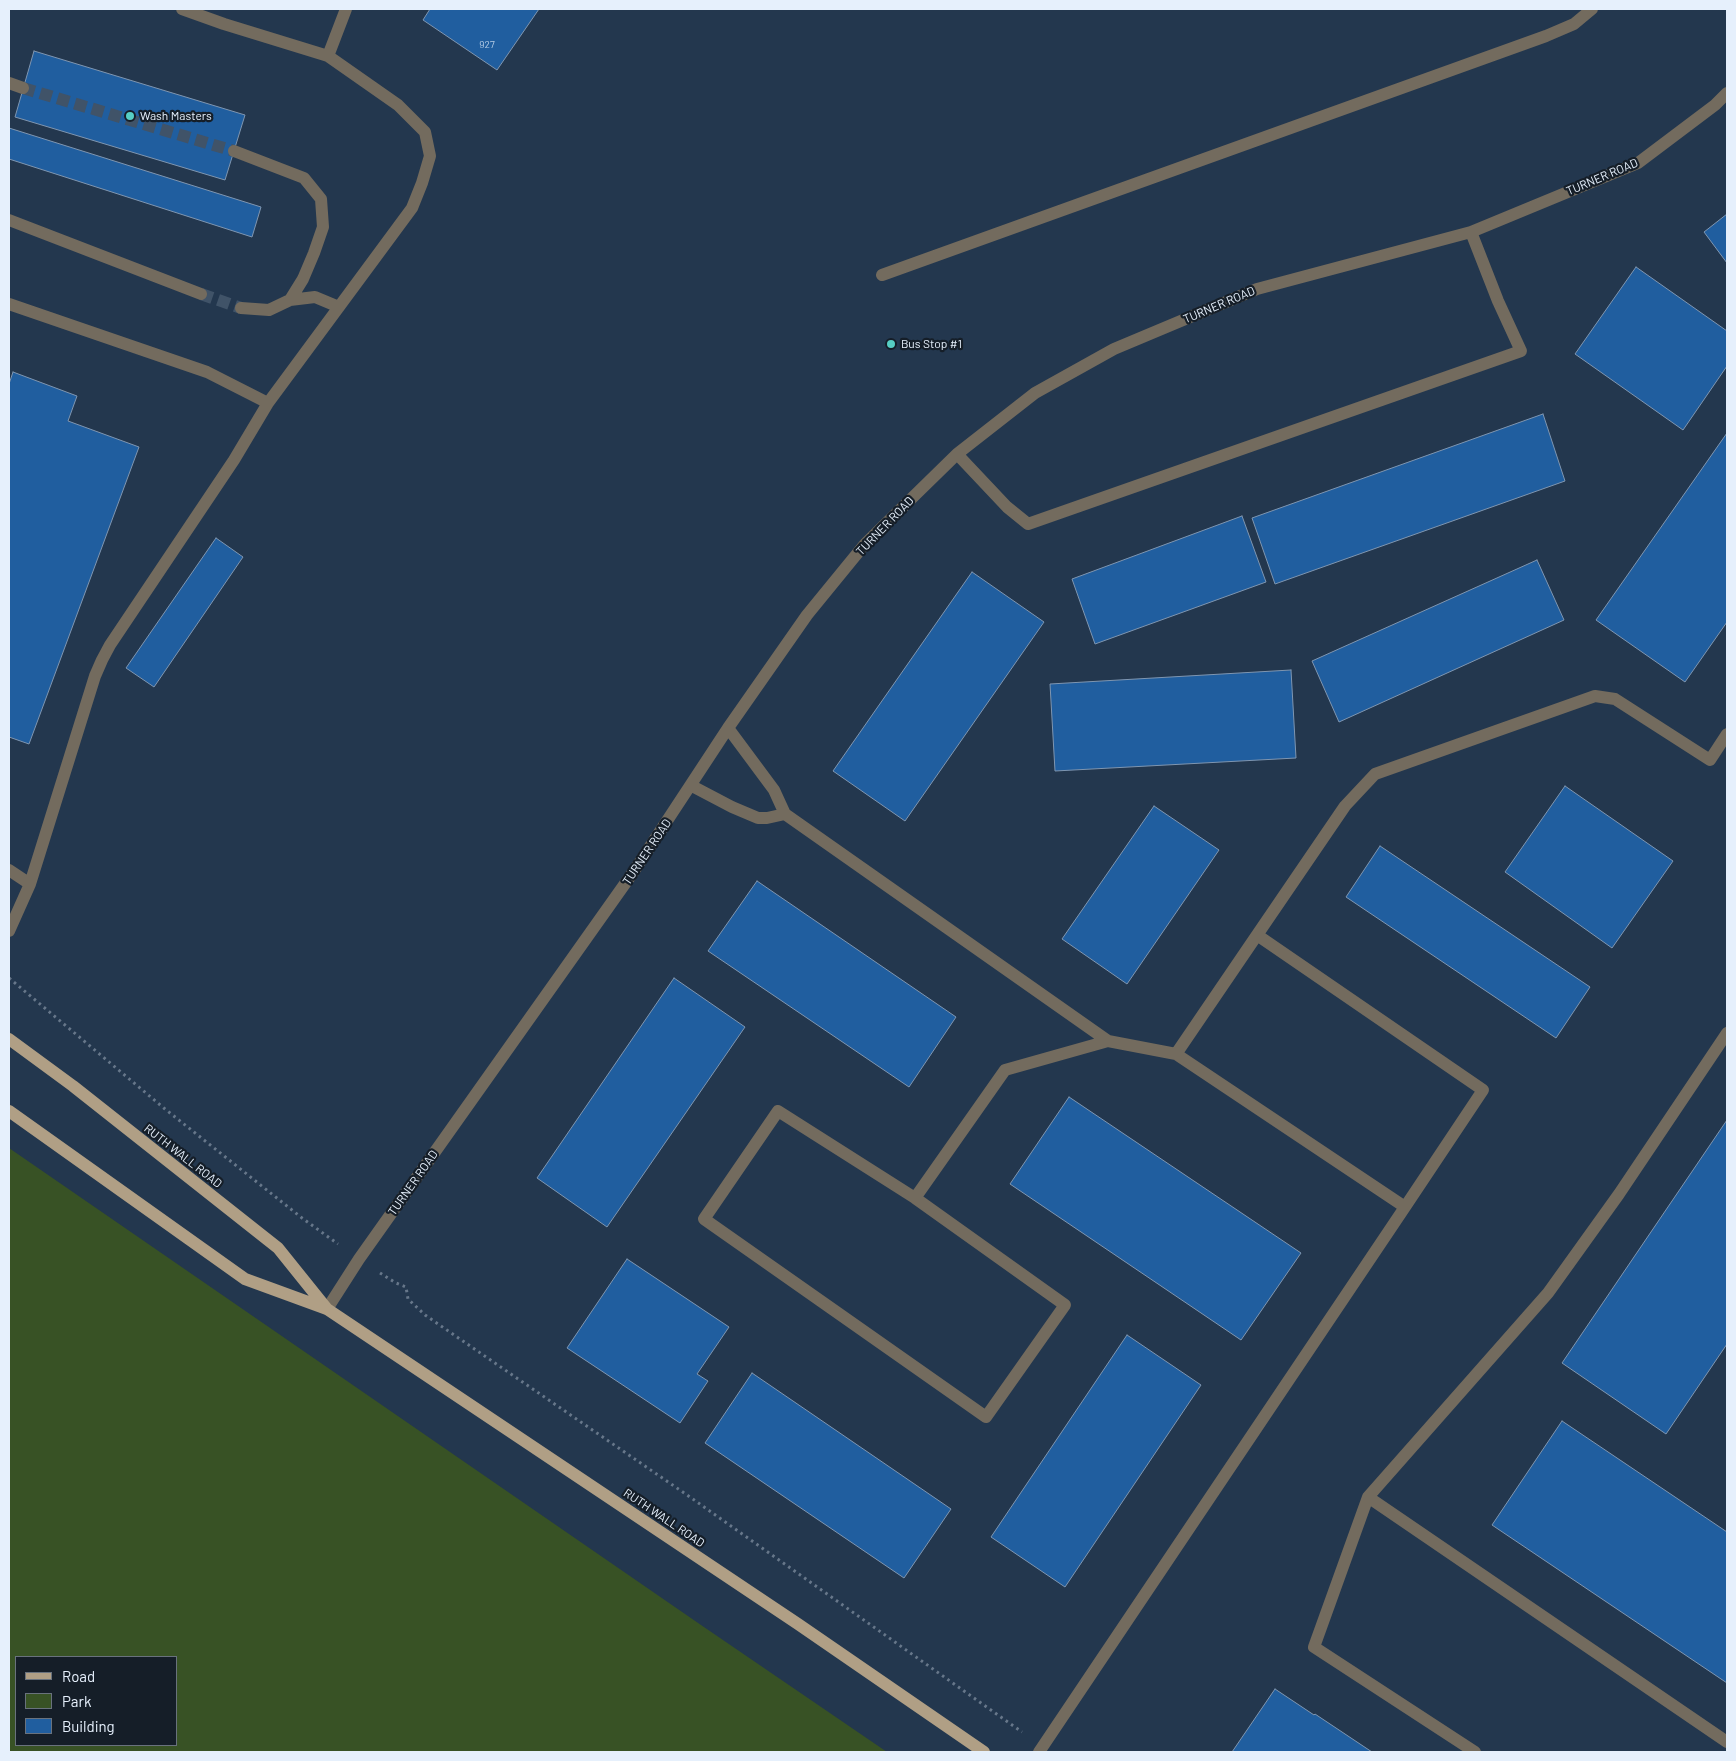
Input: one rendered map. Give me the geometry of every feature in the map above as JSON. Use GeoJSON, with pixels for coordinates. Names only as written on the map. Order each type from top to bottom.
{"type":"FeatureCollection","features":[{"type":"Feature","properties":{"kind":"main road","name":"RUTH WALL ROAD"},"geometry":{"type":"LineString","coordinates":[[9,1038],[73,1086],[278,1248],[328,1309]]}},
{"type":"Feature","properties":{"kind":"main road","name":"RUTH WALL ROAD"},"geometry":{"type":"LineString","coordinates":[[9,1111],[245,1279],[328,1309],[798,1624],[984,1752]]}},
{"type":"Feature","properties":{"kind":"street"},"geometry":{"type":"LineString","coordinates":[[9,931],[30,884],[95,676],[110,644],[234,460],[268,403],[412,208],[430,156],[425,132],[398,105],[328,56],[182,9]]}},
{"type":"Feature","properties":{"kind":"street"},"geometry":{"type":"LineString","coordinates":[[328,56],[346,9]]}},
{"type":"Feature","properties":{"kind":"street"},"geometry":{"type":"LineString","coordinates":[[882,275],[1546,36],[1574,24],[1592,9]]}},
{"type":"Feature","properties":{"kind":"street"},"geometry":{"type":"LineString","coordinates":[[9,82],[23,88]]}},
{"type":"Feature","properties":{"kind":"street","name":"TURNER ROAD"},"geometry":{"type":"LineString","coordinates":[[328,1309],[358,1260],[634,871],[692,786],[728,728],[807,615],[865,544],[957,454],[1035,393],[1114,350],[1257,289],[1471,232],[1638,163],[1715,105],[1727,93]]}},
{"type":"Feature","properties":{"kind":"street"},"geometry":{"type":"LineString","coordinates":[[234,151],[304,178],[321,199],[322,227],[303,279],[290,300]]}},
{"type":"Feature","properties":{"kind":"street"},"geometry":{"type":"LineString","coordinates":[[9,220],[201,294]]}},
{"type":"Feature","properties":{"kind":"street"},"geometry":{"type":"LineString","coordinates":[[957,454],[1007,507],[1028,524],[1521,351],[1498,301],[1471,232]]}},
{"type":"Feature","properties":{"kind":"street"},"geometry":{"type":"LineString","coordinates":[[242,308],[270,310],[290,300],[315,296],[339,307]]}},
{"type":"Feature","properties":{"kind":"street"},"geometry":{"type":"LineString","coordinates":[[9,304],[207,372],[268,403]]}},
{"type":"Feature","properties":{"kind":"street"},"geometry":{"type":"LineString","coordinates":[[1176,1054],[1345,806],[1375,774],[1595,696],[1615,699],[1710,760],[1727,734]]}},
{"type":"Feature","properties":{"kind":"street"},"geometry":{"type":"LineString","coordinates":[[728,728],[774,790],[784,814],[1108,1041],[1176,1054],[1405,1207]]}},
{"type":"Feature","properties":{"kind":"street"},"geometry":{"type":"LineString","coordinates":[[692,786],[758,818],[784,814]]}},
{"type":"Feature","properties":{"kind":"street"},"geometry":{"type":"LineString","coordinates":[[9,870],[30,884]]}},
{"type":"Feature","properties":{"kind":"street"},"geometry":{"type":"LineString","coordinates":[[1041,1749],[1483,1090],[1257,934]]}},
{"type":"Feature","properties":{"kind":"street"},"geometry":{"type":"LineString","coordinates":[[1475,1752],[1314,1647],[1368,1497],[1548,1293],[1619,1194],[1727,1033]]}},
{"type":"Feature","properties":{"kind":"street"},"geometry":{"type":"LineString","coordinates":[[915,1198],[1004,1070],[1108,1041]]}},
{"type":"Feature","properties":{"kind":"street"},"geometry":{"type":"LineString","coordinates":[[778,1110],[915,1198],[1065,1305],[986,1417],[704,1219],[778,1110]]}},
{"type":"Feature","properties":{"kind":"street"},"geometry":{"type":"LineString","coordinates":[[1368,1497],[1727,1742]]}},
{"type":"Feature","properties":{"kind":"path"},"geometry":{"type":"LineString","coordinates":[[9,978],[166,1109],[302,1218],[358,1260],[396,1284],[406,1287],[408,1299],[425,1315],[682,1492],[1041,1749]]}},
{"type":"Feature","properties":{"kind":"green space"},"geometry":{"type":"Polygon","coordinates":[[[9,1148],[701,1625],[887,1752],[9,1752],[9,1148]]]}},
{"type":"Feature","properties":{"kind":"building"},"geometry":{"type":"Polygon","coordinates":[[[430,9],[539,9],[497,70],[423,20],[430,9]]]}},
{"type":"Feature","properties":{"kind":"building","name":"Wash Masters"},"geometry":{"type":"Polygon","coordinates":[[[34,51],[245,115],[225,180],[15,117],[34,51]]]}},
{"type":"Feature","properties":{"kind":"building"},"geometry":{"type":"Polygon","coordinates":[[[9,128],[261,207],[252,237],[9,159],[9,128]]]}},
{"type":"Feature","properties":{"kind":"building"},"geometry":{"type":"Polygon","coordinates":[[[1727,214],[1727,263],[1704,232],[1727,214]]]}},
{"type":"Feature","properties":{"kind":"building"},"geometry":{"type":"Polygon","coordinates":[[[1636,267],[1727,331],[1727,366],[1683,430],[1575,354],[1636,267]]]}},
{"type":"Feature","properties":{"kind":"building"},"geometry":{"type":"Polygon","coordinates":[[[13,372],[77,396],[68,421],[139,447],[29,744],[9,737],[9,384],[13,372]]]}},
{"type":"Feature","properties":{"kind":"building"},"geometry":{"type":"Polygon","coordinates":[[[1543,414],[1565,481],[1275,584],[1252,518],[1543,414]]]}},
{"type":"Feature","properties":{"kind":"building"},"geometry":{"type":"Polygon","coordinates":[[[1727,433],[1727,622],[1685,682],[1596,620],[1727,433]]]}},
{"type":"Feature","properties":{"kind":"building"},"geometry":{"type":"Polygon","coordinates":[[[1242,516],[1266,582],[1095,644],[1072,579],[1242,516]]]}},
{"type":"Feature","properties":{"kind":"building"},"geometry":{"type":"Polygon","coordinates":[[[216,538],[243,557],[154,687],[126,668],[216,538]]]}},
{"type":"Feature","properties":{"kind":"building"},"geometry":{"type":"Polygon","coordinates":[[[1537,560],[1564,620],[1339,722],[1312,661],[1537,560]]]}},
{"type":"Feature","properties":{"kind":"building"},"geometry":{"type":"Polygon","coordinates":[[[972,572],[1044,622],[905,821],[833,771],[972,572]]]}},
{"type":"Feature","properties":{"kind":"building"},"geometry":{"type":"Polygon","coordinates":[[[1291,670],[1296,758],[1055,771],[1050,684],[1291,670]]]}},
{"type":"Feature","properties":{"kind":"building"},"geometry":{"type":"Polygon","coordinates":[[[1565,786],[1673,861],[1612,948],[1505,872],[1565,786]]]}},
{"type":"Feature","properties":{"kind":"building"},"geometry":{"type":"Polygon","coordinates":[[[1154,806],[1219,850],[1127,984],[1062,939],[1154,806]]]}},
{"type":"Feature","properties":{"kind":"building"},"geometry":{"type":"Polygon","coordinates":[[[1380,846],[1590,987],[1556,1038],[1346,897],[1380,846]]]}},
{"type":"Feature","properties":{"kind":"building"},"geometry":{"type":"Polygon","coordinates":[[[757,881],[956,1017],[909,1087],[708,951],[757,881]]]}},
{"type":"Feature","properties":{"kind":"building"},"geometry":{"type":"Polygon","coordinates":[[[674,978],[745,1027],[607,1227],[537,1178],[674,978]]]}},
{"type":"Feature","properties":{"kind":"building"},"geometry":{"type":"Polygon","coordinates":[[[1069,1097],[1301,1253],[1241,1340],[1010,1184],[1069,1097]]]}},
{"type":"Feature","properties":{"kind":"building"},"geometry":{"type":"Polygon","coordinates":[[[1727,1120],[1727,1344],[1666,1434],[1562,1363],[1727,1120]]]}},
{"type":"Feature","properties":{"kind":"building"},"geometry":{"type":"Polygon","coordinates":[[[627,1259],[729,1327],[697,1374],[708,1381],[680,1423],[567,1348],[627,1259]]]}},
{"type":"Feature","properties":{"kind":"building"},"geometry":{"type":"Polygon","coordinates":[[[1127,1335],[1201,1385],[1065,1587],[991,1537],[1127,1335]]]}},
{"type":"Feature","properties":{"kind":"building"},"geometry":{"type":"Polygon","coordinates":[[[752,1373],[951,1509],[904,1578],[705,1443],[752,1373]]]}},
{"type":"Feature","properties":{"kind":"building"},"geometry":{"type":"Polygon","coordinates":[[[1562,1421],[1727,1532],[1727,1683],[1492,1525],[1562,1421]]]}},
{"type":"Feature","properties":{"kind":"building"},"geometry":{"type":"Polygon","coordinates":[[[1275,1689],[1315,1714],[1372,1752],[1232,1752],[1275,1689]]]}},
{"type":"Feature","properties":{"kind":"tunnel"},"geometry":{"type":"LineString","coordinates":[[23,88],[234,151]]}},
{"type":"Feature","properties":{"kind":"tunnel"},"geometry":{"type":"LineString","coordinates":[[201,294],[241,308]]}},
{"type":"Feature","properties":{"kind":"place","name":"Wash Masters"},"geometry":{"type":"Point","coordinates":[130,116]}},
{"type":"Feature","properties":{"kind":"place","name":"Bus Stop #1"},"geometry":{"type":"Point","coordinates":[891,344]}}]}
